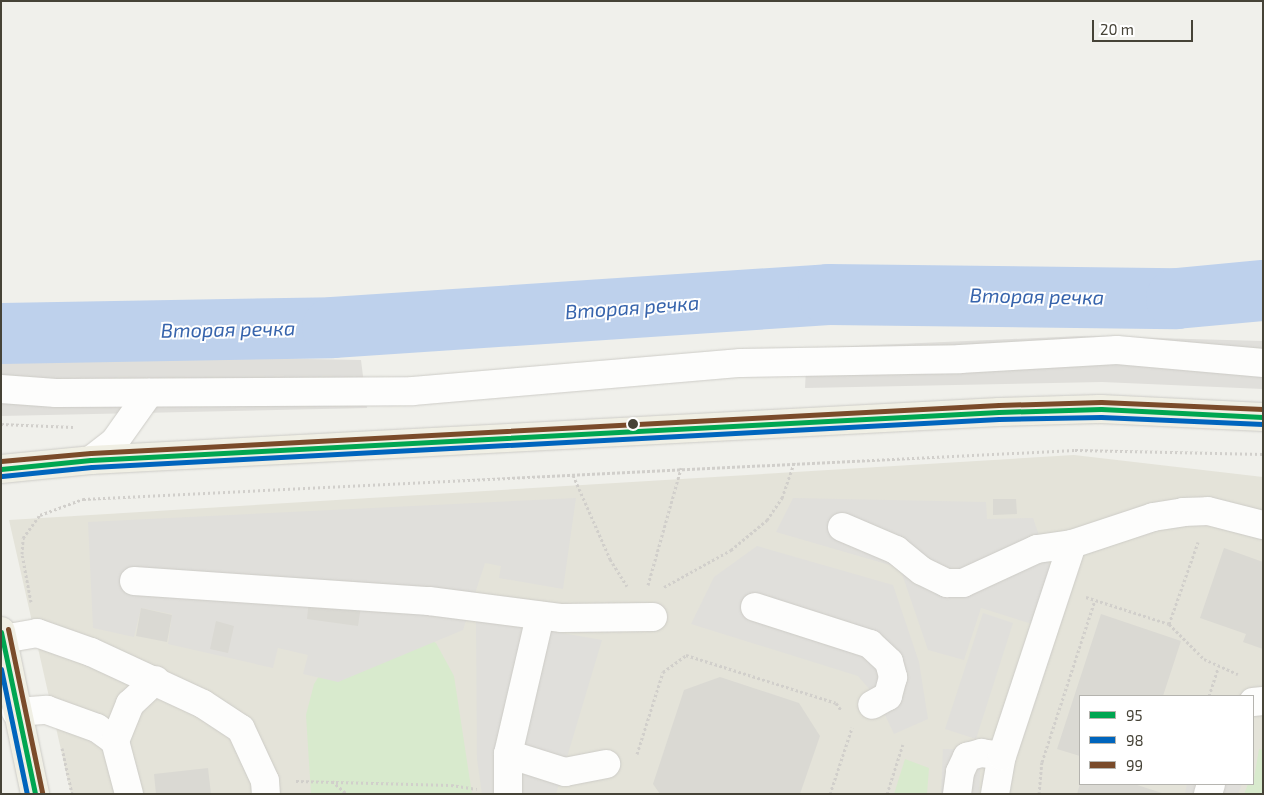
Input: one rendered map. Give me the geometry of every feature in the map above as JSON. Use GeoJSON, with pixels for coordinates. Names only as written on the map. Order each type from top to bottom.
{"type":"FeatureCollection","features":[{"type":"Feature","properties":{"kind":"main road"},"geometry":{"type":"LineString","coordinates":[[1,469],[91,460],[999,412],[1101,409],[1263,416]]}},
{"type":"Feature","properties":{"kind":"main road"},"geometry":{"type":"LineString","coordinates":[[2,635],[16,712],[35,794]]}},
{"type":"Feature","properties":{"kind":"lane"},"geometry":{"type":"LineString","coordinates":[[1,389],[148,393],[413,391],[741,363],[960,359],[1117,350],[1263,363]]}},
{"type":"Feature","properties":{"kind":"lane"},"geometry":{"type":"LineString","coordinates":[[91,460],[115,441],[148,393]]}},
{"type":"Feature","properties":{"kind":"lane"},"geometry":{"type":"LineString","coordinates":[[842,528],[896,550],[922,571],[947,583],[963,583],[1037,549],[1072,544],[1153,517],[1208,511],[1263,525]]}},
{"type":"Feature","properties":{"kind":"lane"},"geometry":{"type":"LineString","coordinates":[[995,794],[1002,756],[1072,544]]}},
{"type":"Feature","properties":{"kind":"lane"},"geometry":{"type":"LineString","coordinates":[[134,581],[429,601],[540,616],[653,617]]}},
{"type":"Feature","properties":{"kind":"lane"},"geometry":{"type":"LineString","coordinates":[[755,607],[870,644],[889,662],[893,678],[888,696],[872,705]]}},
{"type":"Feature","properties":{"kind":"lane"},"geometry":{"type":"LineString","coordinates":[[496,792],[508,754],[540,616]]}},
{"type":"Feature","properties":{"kind":"lane"},"geometry":{"type":"LineString","coordinates":[[2,635],[37,633],[156,680],[241,729],[265,781],[266,794]]}},
{"type":"Feature","properties":{"kind":"lane"},"geometry":{"type":"LineString","coordinates":[[129,794],[115,741],[130,704],[156,680]]}},
{"type":"Feature","properties":{"kind":"lane"},"geometry":{"type":"LineString","coordinates":[[16,712],[36,708],[54,712],[97,728],[115,741]]}},
{"type":"Feature","properties":{"kind":"lane"},"geometry":{"type":"LineString","coordinates":[[957,794],[960,772],[967,757],[981,753],[1002,756]]}},
{"type":"Feature","properties":{"kind":"lane"},"geometry":{"type":"LineString","coordinates":[[508,754],[565,772],[606,764]]}},
{"type":"Feature","properties":{"kind":"path"},"geometry":{"type":"LineString","coordinates":[[37,633],[22,554],[23,538],[40,515],[56,506],[83,499],[573,475],[795,461],[1075,450],[1263,454]]}},
{"type":"Feature","properties":{"kind":"path"},"geometry":{"type":"LineString","coordinates":[[661,589],[731,550],[767,520],[782,498],[795,461]]}},
{"type":"Feature","properties":{"kind":"path"},"geometry":{"type":"LineString","coordinates":[[648,588],[681,468]]}},
{"type":"Feature","properties":{"kind":"path"},"geometry":{"type":"LineString","coordinates":[[573,475],[610,559],[630,589]]}},
{"type":"Feature","properties":{"kind":"path"},"geometry":{"type":"LineString","coordinates":[[1169,624],[1208,511]]}},
{"type":"Feature","properties":{"kind":"path"},"geometry":{"type":"LineString","coordinates":[[1057,588],[1169,624],[1204,659],[1218,668],[1245,676]]}},
{"type":"Feature","properties":{"kind":"path"},"geometry":{"type":"LineString","coordinates":[[1039,794],[1042,762],[1095,600]]}},
{"type":"Feature","properties":{"kind":"path"},"geometry":{"type":"LineString","coordinates":[[636,756],[663,672],[686,655],[836,703],[852,728],[830,794]]}},
{"type":"Feature","properties":{"kind":"path"},"geometry":{"type":"LineString","coordinates":[[1209,695],[1218,668]]}},
{"type":"Feature","properties":{"kind":"path"},"geometry":{"type":"LineString","coordinates":[[54,712],[72,794]]}},
{"type":"Feature","properties":{"kind":"path"},"geometry":{"type":"LineString","coordinates":[[887,794],[903,744]]}},
{"type":"Feature","properties":{"kind":"path"},"geometry":{"type":"LineString","coordinates":[[323,781],[451,785],[496,792]]}},
{"type":"Feature","properties":{"kind":"path"},"geometry":{"type":"LineString","coordinates":[[332,781],[347,794]]}},
{"type":"Feature","properties":{"kind":"shaded area"},"geometry":{"type":"Polygon","coordinates":[[[1082,336],[1263,341],[1263,389],[1102,382],[805,388],[807,348],[1082,336]]]}},
{"type":"Feature","properties":{"kind":"shaded area"},"geometry":{"type":"Polygon","coordinates":[[[1,353],[361,360],[367,408],[1,416],[1,353]]]}},
{"type":"Feature","properties":{"kind":"shaded area"},"geometry":{"type":"Polygon","coordinates":[[[1074,455],[1263,477],[1263,794],[71,794],[9,520],[1074,455]]]}},
{"type":"Feature","properties":{"kind":"shaded area"},"geometry":{"type":"Polygon","coordinates":[[[576,498],[563,589],[499,578],[501,566],[485,563],[463,630],[338,682],[303,674],[308,655],[278,648],[273,668],[168,644],[172,614],[141,608],[134,637],[93,628],[88,522],[576,498]]]}},
{"type":"Feature","properties":{"kind":"shaded area"},"geometry":{"type":"Polygon","coordinates":[[[793,498],[986,502],[987,519],[1033,518],[1051,570],[1032,624],[981,608],[964,660],[928,650],[900,568],[776,532],[793,498]]]}},
{"type":"Feature","properties":{"kind":"shaded area"},"geometry":{"type":"Polygon","coordinates":[[[757,546],[893,585],[919,662],[928,719],[894,734],[877,698],[858,676],[691,624],[714,577],[757,546]]]}},
{"type":"Feature","properties":{"kind":"shaded area"},"geometry":{"type":"Polygon","coordinates":[[[983,613],[1013,623],[976,739],[945,729],[983,613]]]}},
{"type":"Feature","properties":{"kind":"shaded area"},"geometry":{"type":"Polygon","coordinates":[[[476,618],[602,640],[556,794],[482,794],[477,759],[476,618]]]}},
{"type":"Feature","properties":{"kind":"shaded area"},"geometry":{"type":"Polygon","coordinates":[[[943,749],[981,750],[979,794],[941,794],[943,749]]]}},
{"type":"Feature","properties":{"kind":"shaded area"},"geometry":{"type":"Polygon","coordinates":[[[1187,785],[1242,785],[1238,794],[1185,794],[1187,785]]]}},
{"type":"Feature","properties":{"kind":"green space"},"geometry":{"type":"Polygon","coordinates":[[[417,633],[436,643],[454,676],[472,794],[311,794],[306,715],[314,684],[319,676],[417,633]]]}},
{"type":"Feature","properties":{"kind":"green space"},"geometry":{"type":"Polygon","coordinates":[[[1259,749],[1263,750],[1263,794],[1244,794],[1248,785],[1254,785],[1259,749]]]}},
{"type":"Feature","properties":{"kind":"green space"},"geometry":{"type":"Polygon","coordinates":[[[905,759],[929,768],[927,794],[894,794],[905,759]]]}},
{"type":"Feature","properties":{"kind":"building"},"geometry":{"type":"Polygon","coordinates":[[[993,499],[1016,499],[1017,514],[993,515],[993,499]]]}},
{"type":"Feature","properties":{"kind":"building"},"geometry":{"type":"Polygon","coordinates":[[[1224,548],[1263,562],[1263,649],[1243,642],[1246,634],[1200,618],[1224,548]]]}},
{"type":"Feature","properties":{"kind":"building"},"geometry":{"type":"Polygon","coordinates":[[[309,599],[361,606],[358,626],[307,619],[309,599]]]}},
{"type":"Feature","properties":{"kind":"building"},"geometry":{"type":"Polygon","coordinates":[[[141,608],[172,615],[167,642],[136,636],[141,608]]]}},
{"type":"Feature","properties":{"kind":"building"},"geometry":{"type":"Polygon","coordinates":[[[1101,614],[1181,641],[1163,695],[1079,695],[1079,756],[1057,749],[1101,614]]]}},
{"type":"Feature","properties":{"kind":"building"},"geometry":{"type":"Polygon","coordinates":[[[216,621],[234,626],[228,653],[210,649],[216,621]]]}},
{"type":"Feature","properties":{"kind":"building"},"geometry":{"type":"Polygon","coordinates":[[[720,677],[799,703],[820,736],[800,794],[660,794],[653,784],[684,690],[720,677]]]}},
{"type":"Feature","properties":{"kind":"building"},"geometry":{"type":"Polygon","coordinates":[[[208,768],[211,794],[156,794],[154,774],[208,768]]]}},
{"type":"Feature","properties":{"kind":"building"},"geometry":{"type":"Polygon","coordinates":[[[1080,785],[1137,785],[1162,793],[1077,794],[1080,785]]]}},
{"type":"Feature","properties":{"kind":"waterway","name":"Вторая речка"},"geometry":{"type":"LineString","coordinates":[[1,333],[332,327],[828,294],[1176,298],[1263,290]]}},
{"type":"Feature","properties":{"kind":"transit line","name":"99"},"geometry":{"type":"LineString","coordinates":[[1,461],[91,453],[999,405],[1101,402],[1263,409]]}},
{"type":"Feature","properties":{"kind":"transit line","name":"95"},"geometry":{"type":"LineString","coordinates":[[1,469],[91,460],[999,412],[1101,409],[1263,417]]}},
{"type":"Feature","properties":{"kind":"transit line","name":"98"},"geometry":{"type":"LineString","coordinates":[[2,476],[92,467],[999,419],[1101,417],[1263,424]]}},
{"type":"Feature","properties":{"kind":"transit line","name":"99"},"geometry":{"type":"LineString","coordinates":[[8,629],[42,792]]}},
{"type":"Feature","properties":{"kind":"transit line","name":"95"},"geometry":{"type":"LineString","coordinates":[[1,632],[35,794]]}},
{"type":"Feature","properties":{"kind":"transit line","name":"98"},"geometry":{"type":"LineString","coordinates":[[1,669],[27,794]]}}]}
